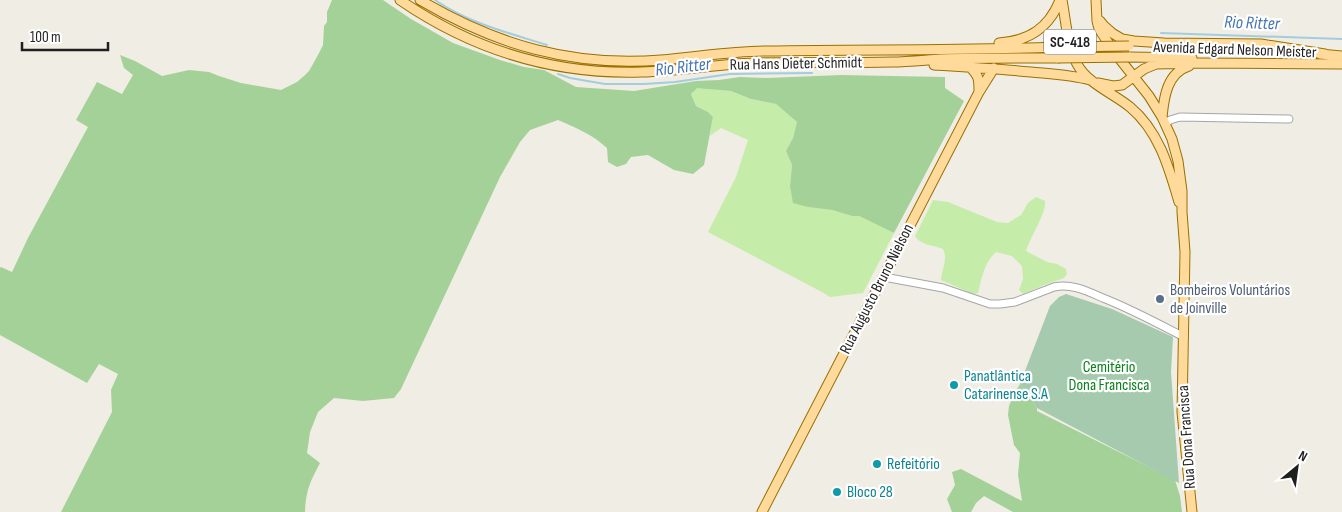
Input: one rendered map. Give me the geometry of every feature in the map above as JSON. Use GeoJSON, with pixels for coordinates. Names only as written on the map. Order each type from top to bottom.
{"type":"FeatureCollection","features":[{"type":"Feature","properties":{"kind":"main road","name":"Rua Hans Dieter Schmidt"},"geometry":{"type":"LineString","coordinates":[[400,0],[454,32],[494,49],[533,61],[578,70],[643,72],[753,63],[1058,58]]}},
{"type":"Feature","properties":{"kind":"main road","name":"Rua Hans Dieter Schmidt"},"geometry":{"type":"LineString","coordinates":[[420,0],[444,14],[492,36],[542,51],[582,59],[613,61],[662,60],[753,51],[984,50],[1058,47]]}},
{"type":"Feature","properties":{"kind":"main road"},"geometry":{"type":"LineString","coordinates":[[896,51],[1008,43],[1020,40],[1044,26],[1061,0]]}},
{"type":"Feature","properties":{"kind":"main road","name":"Rua Dona Francisca"},"geometry":{"type":"LineString","coordinates":[[1061,0],[1071,49],[1082,72],[1130,107],[1150,129],[1165,158],[1182,212]]}},
{"type":"Feature","properties":{"kind":"main road","name":"Rua Dona Francisca"},"geometry":{"type":"LineString","coordinates":[[1096,0],[1100,29],[1115,53],[1149,96],[1164,121],[1172,139],[1178,161],[1182,191],[1185,252],[1182,412],[1192,512]]}},
{"type":"Feature","properties":{"kind":"main road"},"geometry":{"type":"LineString","coordinates":[[1097,15],[1104,26],[1112,33],[1134,41],[1261,44],[1325,54]]}},
{"type":"Feature","properties":{"kind":"main road","name":"Avenida Edgard Nelson Meister"},"geometry":{"type":"LineString","coordinates":[[1058,47],[1129,46],[1255,50],[1342,56]]}},
{"type":"Feature","properties":{"kind":"main road","name":"Avenida Edgard Nelson Meister"},"geometry":{"type":"LineString","coordinates":[[1058,58],[1262,58],[1342,63]]}},
{"type":"Feature","properties":{"kind":"main road"},"geometry":{"type":"LineString","coordinates":[[894,62],[994,68],[1078,77],[1113,86],[1122,85],[1133,76],[1156,64],[1342,63]]}},
{"type":"Feature","properties":{"kind":"main road"},"geometry":{"type":"LineString","coordinates":[[1150,129],[1158,129],[1164,121],[1163,102],[1171,79],[1178,70],[1198,63]]}},
{"type":"Feature","properties":{"kind":"main road"},"geometry":{"type":"LineString","coordinates":[[970,67],[979,80],[979,92]]}},
{"type":"Feature","properties":{"kind":"main road","name":"Rua Augusto Bruno Nielson"},"geometry":{"type":"LineString","coordinates":[[762,512],[979,92],[994,68]]}},
{"type":"Feature","properties":{"kind":"street"},"geometry":{"type":"LineString","coordinates":[[1164,121],[1180,117],[1289,119]]}},
{"type":"Feature","properties":{"kind":"street"},"geometry":{"type":"LineString","coordinates":[[884,277],[943,288],[990,304],[1015,302],[1054,286],[1073,287],[1126,307],[1184,337]]}},
{"type":"Feature","properties":{"kind":"green space"},"geometry":{"type":"Polygon","coordinates":[[[332,0],[383,0],[411,19],[453,43],[500,60],[524,67],[544,70],[576,87],[634,91],[696,81],[740,77],[767,78],[841,75],[945,77],[945,88],[964,101],[894,233],[859,216],[793,203],[790,186],[792,165],[786,151],[793,138],[797,122],[776,104],[751,99],[731,91],[697,88],[691,94],[696,106],[713,117],[704,165],[693,174],[674,170],[648,155],[631,157],[626,164],[617,167],[608,162],[607,148],[602,143],[558,120],[530,130],[520,142],[500,177],[401,389],[394,398],[363,401],[334,398],[318,412],[310,432],[307,453],[320,463],[309,486],[305,512],[61,512],[112,412],[111,390],[118,374],[99,364],[87,383],[0,335],[0,268],[12,272],[28,238],[88,127],[76,120],[97,82],[122,94],[133,75],[124,68],[120,55],[162,76],[189,70],[209,72],[241,83],[281,90],[297,82],[309,71],[323,45],[324,26],[327,22],[327,12],[332,0]]]}},
{"type":"Feature","properties":{"kind":"green space"},"geometry":{"type":"Polygon","coordinates":[[[697,87],[731,91],[751,99],[776,104],[797,122],[793,138],[786,151],[792,165],[790,186],[808,207],[859,216],[894,233],[863,293],[830,297],[708,232],[736,177],[748,140],[721,128],[710,136],[713,117],[696,106],[691,94],[697,87]]]}},
{"type":"Feature","properties":{"kind":"green space"},"geometry":{"type":"Polygon","coordinates":[[[1036,197],[1045,201],[1045,206],[1026,251],[1066,269],[1067,274],[1064,278],[1023,294],[1019,290],[1023,279],[1022,266],[1012,256],[996,252],[986,266],[978,293],[973,294],[941,280],[945,260],[943,249],[923,243],[915,236],[933,200],[948,202],[997,222],[1008,223],[1021,215],[1028,203],[1036,197]]]}},
{"type":"Feature","properties":{"kind":"green space","name":"Cemitério Dona Francisca"},"geometry":{"type":"Polygon","coordinates":[[[1066,294],[1112,309],[1173,337],[1171,372],[1179,483],[1037,408],[1020,384],[1050,306],[1059,297],[1066,294]]]}},
{"type":"Feature","properties":{"kind":"green space"},"geometry":{"type":"Polygon","coordinates":[[[1020,384],[1037,408],[1037,411],[1175,480],[1182,512],[1013,512],[984,496],[976,503],[971,512],[952,512],[947,499],[955,485],[952,472],[961,469],[1022,501],[1018,475],[1020,453],[1014,445],[1008,415],[1009,406],[1020,384]]]}},
{"type":"Feature","properties":{"kind":"waterway","name":"Rio Ritter"},"geometry":{"type":"LineString","coordinates":[[435,0],[475,21],[547,45]]}},
{"type":"Feature","properties":{"kind":"waterway","name":"Rio Ritter"},"geometry":{"type":"LineString","coordinates":[[1161,33],[1342,39]]}},
{"type":"Feature","properties":{"kind":"waterway","name":"Rio Ritter"},"geometry":{"type":"LineString","coordinates":[[558,74],[605,84],[644,84],[675,82],[730,74],[812,73]]}},
{"type":"Feature","properties":{"kind":"place","name":"Bombeiros Voluntários de Joinville"},"geometry":{"type":"Point","coordinates":[1160,299]}},
{"type":"Feature","properties":{"kind":"place","name":"Panatlântica Catarinense S.A"},"geometry":{"type":"Point","coordinates":[954,385]}},
{"type":"Feature","properties":{"kind":"place","name":"Refeitório"},"geometry":{"type":"Point","coordinates":[877,464]}},
{"type":"Feature","properties":{"kind":"place","name":"Bloco 28"},"geometry":{"type":"Point","coordinates":[837,492]}}]}
